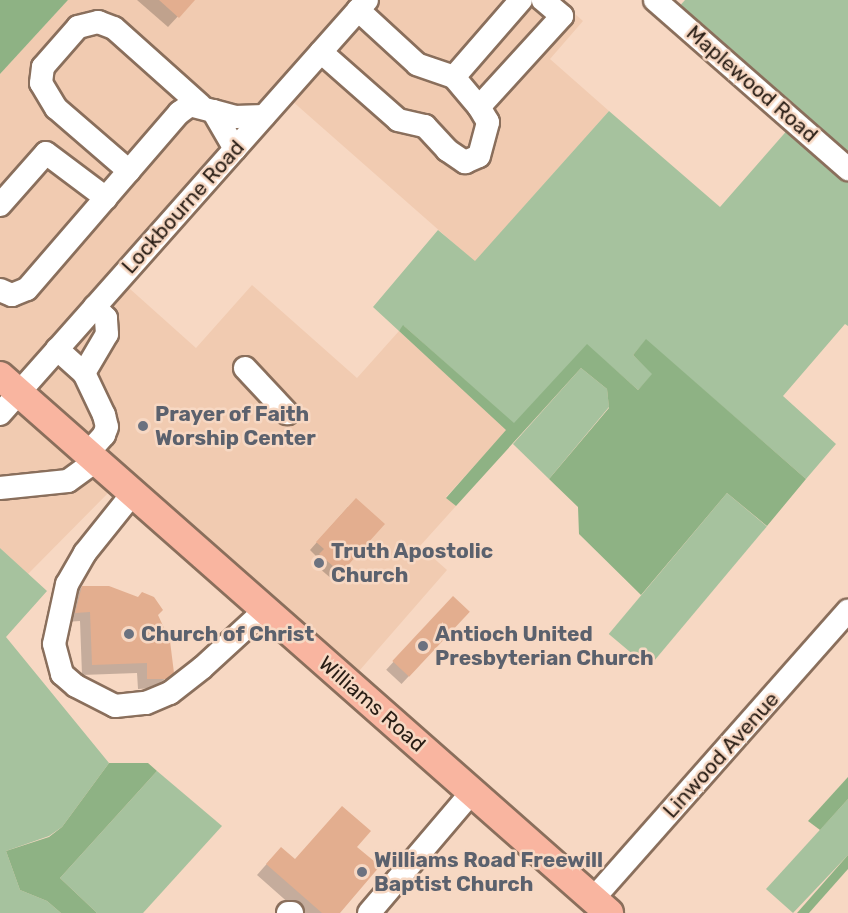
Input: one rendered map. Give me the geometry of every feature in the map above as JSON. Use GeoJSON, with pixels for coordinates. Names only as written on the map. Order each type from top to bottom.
{"type":"FeatureCollection","features":[{"type":"Feature","properties":{"kind":"main road","name":"Williams Road"},"geometry":{"type":"LineString","coordinates":[[9,385],[601,906]]}},
{"type":"Feature","properties":{"kind":"street"},"geometry":{"type":"LineString","coordinates":[[454,77],[521,0]]}},
{"type":"Feature","properties":{"kind":"street"},"geometry":{"type":"LineString","coordinates":[[479,107],[561,16],[543,0]]}},
{"type":"Feature","properties":{"kind":"street","name":"Maplewood Road"},"geometry":{"type":"LineString","coordinates":[[655,0],[848,168]]}},
{"type":"Feature","properties":{"kind":"street"},"geometry":{"type":"LineString","coordinates":[[321,52],[398,120],[424,126],[447,150],[465,162],[479,156],[488,122],[479,107],[454,77],[417,64],[362,5]]}},
{"type":"Feature","properties":{"kind":"street","name":"Lockbourne Road"},"geometry":{"type":"LineString","coordinates":[[0,414],[9,385],[57,349],[362,5]]}},
{"type":"Feature","properties":{"kind":"street"},"geometry":{"type":"LineString","coordinates":[[129,171],[56,108],[41,83],[44,67],[78,27],[98,22],[114,28],[207,108],[235,149]]}},
{"type":"Feature","properties":{"kind":"street"},"geometry":{"type":"LineString","coordinates":[[0,290],[12,295],[27,289],[179,113],[190,105],[235,117],[264,116]]}},
{"type":"Feature","properties":{"kind":"street"},"geometry":{"type":"LineString","coordinates":[[0,205],[46,153],[106,198]]}},
{"type":"Feature","properties":{"kind":"street"},"geometry":{"type":"LineString","coordinates":[[84,373],[107,334],[106,318],[95,307]]}},
{"type":"Feature","properties":{"kind":"street"},"geometry":{"type":"LineString","coordinates":[[0,488],[68,481],[92,457],[107,427],[84,373],[57,349]]}},
{"type":"Feature","properties":{"kind":"street"},"geometry":{"type":"LineString","coordinates":[[245,368],[287,413]]}},
{"type":"Feature","properties":{"kind":"street"},"geometry":{"type":"LineString","coordinates":[[133,493],[85,553],[67,584],[54,644],[62,674],[76,686],[115,706],[146,703],[170,693],[202,668],[265,610]]}},
{"type":"Feature","properties":{"kind":"street","name":"Linwood Avenue"},"geometry":{"type":"LineString","coordinates":[[601,906],[848,611]]}},
{"type":"Feature","properties":{"kind":"street"},"geometry":{"type":"LineString","coordinates":[[369,913],[472,792]]}},
{"type":"Feature","properties":{"kind":"shaded area"},"geometry":{"type":"Polygon","coordinates":[[[68,0],[559,0],[583,21],[550,59],[609,111],[475,262],[283,93],[120,280],[196,348],[252,285],[357,378],[399,331],[507,430],[446,497],[456,506],[420,546],[447,570],[346,686],[117,484],[28,574],[0,548],[0,74],[68,0]]]}},
{"type":"Feature","properties":{"kind":"green space"},"geometry":{"type":"Polygon","coordinates":[[[0,0],[68,0],[0,74],[0,0]]]}},
{"type":"Feature","properties":{"kind":"green space"},"geometry":{"type":"Polygon","coordinates":[[[685,0],[848,0],[848,159],[677,9],[685,0]]]}},
{"type":"Feature","properties":{"kind":"green space"},"geometry":{"type":"Polygon","coordinates":[[[609,111],[720,207],[790,127],[848,178],[848,326],[845,324],[783,396],[836,444],[806,479],[646,340],[633,355],[653,374],[638,390],[587,345],[514,424],[404,326],[399,331],[373,307],[438,230],[475,261],[609,111]]]}},
{"type":"Feature","properties":{"kind":"green space"},"geometry":{"type":"Polygon","coordinates":[[[403,325],[514,423],[587,344],[638,390],[652,374],[633,355],[646,339],[806,479],[767,526],[727,493],[641,595],[579,534],[578,507],[549,479],[609,408],[607,389],[581,368],[456,506],[446,498],[506,430],[399,331],[403,325]]]}},
{"type":"Feature","properties":{"kind":"green space"},"geometry":{"type":"Polygon","coordinates":[[[581,368],[607,389],[609,407],[549,479],[513,444],[581,368]]]}},
{"type":"Feature","properties":{"kind":"green space"},"geometry":{"type":"Polygon","coordinates":[[[727,493],[767,526],[649,667],[609,634],[727,493]]]}},
{"type":"Feature","properties":{"kind":"green space"},"geometry":{"type":"Polygon","coordinates":[[[0,548],[47,591],[6,637],[109,763],[62,827],[49,836],[6,851],[20,890],[47,901],[61,913],[0,913],[0,548]]]}},
{"type":"Feature","properties":{"kind":"green space"},"geometry":{"type":"Polygon","coordinates":[[[109,763],[148,763],[157,771],[60,878],[97,913],[61,913],[47,901],[20,890],[6,851],[49,837],[62,827],[109,763]]]}},
{"type":"Feature","properties":{"kind":"green space"},"geometry":{"type":"Polygon","coordinates":[[[157,771],[222,826],[143,913],[97,913],[60,878],[157,771]]]}},
{"type":"Feature","properties":{"kind":"green space"},"geometry":{"type":"Polygon","coordinates":[[[848,777],[848,799],[820,830],[808,821],[848,777]]]}},
{"type":"Feature","properties":{"kind":"green space"},"geometry":{"type":"Polygon","coordinates":[[[848,799],[848,855],[793,913],[766,889],[848,799]]]}},
{"type":"Feature","properties":{"kind":"green space"},"geometry":{"type":"Polygon","coordinates":[[[848,855],[848,869],[809,913],[797,913],[848,855]]]}},
{"type":"Feature","properties":{"kind":"building"},"geometry":{"type":"Polygon","coordinates":[[[159,0],[195,0],[179,18],[159,0]]]}},
{"type":"Feature","properties":{"kind":"building"},"geometry":{"type":"Polygon","coordinates":[[[356,498],[385,524],[341,573],[319,554],[324,549],[316,542],[356,498]]]}},
{"type":"Feature","properties":{"kind":"building","name":"Church of Christ"},"geometry":{"type":"Polygon","coordinates":[[[82,586],[109,586],[138,597],[142,592],[154,597],[163,610],[158,615],[170,641],[174,673],[167,679],[147,679],[147,663],[92,665],[90,612],[75,613],[82,586]]]}},
{"type":"Feature","properties":{"kind":"building"},"geometry":{"type":"Polygon","coordinates":[[[453,596],[470,612],[409,677],[392,661],[453,596]]]}},
{"type":"Feature","properties":{"kind":"building"},"geometry":{"type":"Polygon","coordinates":[[[342,806],[371,831],[357,847],[380,866],[340,913],[322,913],[266,864],[281,847],[295,859],[342,806]]]}},
{"type":"Feature","properties":{"kind":"place","name":"Prayer of Faith Worship Center"},"geometry":{"type":"Point","coordinates":[143,426]}},
{"type":"Feature","properties":{"kind":"place","name":"Truth Apostolic Church"},"geometry":{"type":"Point","coordinates":[319,563]}},
{"type":"Feature","properties":{"kind":"place","name":"Church of Christ"},"geometry":{"type":"Point","coordinates":[129,634]}},
{"type":"Feature","properties":{"kind":"place","name":"Antioch United Presbyterian Church"},"geometry":{"type":"Point","coordinates":[423,646]}},
{"type":"Feature","properties":{"kind":"place","name":"Williams Road Freewill Baptist Church"},"geometry":{"type":"Point","coordinates":[362,872]}}]}
